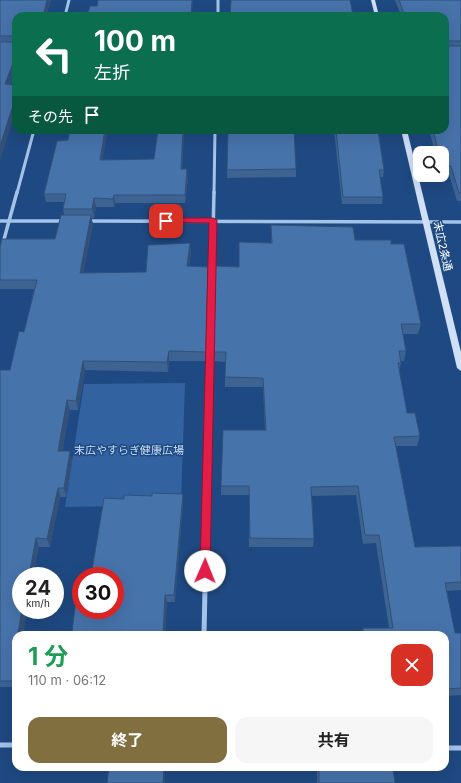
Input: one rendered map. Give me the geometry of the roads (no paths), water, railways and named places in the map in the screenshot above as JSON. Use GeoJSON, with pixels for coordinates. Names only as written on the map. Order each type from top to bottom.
{"type":"FeatureCollection","features":[{"type":"Feature","properties":{"kind":"street"},"geometry":{"type":"LineString","coordinates":[[66,12],[69,0]]}},
{"type":"Feature","properties":{"kind":"street"},"geometry":{"type":"LineString","coordinates":[[218,0],[218,12]]}},
{"type":"Feature","properties":{"kind":"street"},"geometry":{"type":"LineString","coordinates":[[373,0],[375,12]]}},
{"type":"Feature","properties":{"kind":"street"},"geometry":{"type":"LineString","coordinates":[[2,248],[33,134]]}},
{"type":"Feature","properties":{"kind":"street"},"geometry":{"type":"LineString","coordinates":[[204,631],[215,134]]}},
{"type":"Feature","properties":{"kind":"street","name":"末広2条通"},"geometry":{"type":"LineString","coordinates":[[405,134],[461,368]]}},
{"type":"Feature","properties":{"kind":"street"},"geometry":{"type":"LineString","coordinates":[[80,221],[213,220],[461,222]]}},
{"type":"Feature","properties":{"kind":"street"},"geometry":{"type":"LineString","coordinates":[[0,221],[72,221]]}},
{"type":"Feature","properties":{"kind":"street"},"geometry":{"type":"LineString","coordinates":[[0,745],[12,745]]}},
{"type":"Feature","properties":{"kind":"street"},"geometry":{"type":"LineString","coordinates":[[449,748],[461,748]]}},
{"type":"Feature","properties":{"kind":"park label","name":"末広やすらぎ健康広場"},"geometry":{"type":"Point","coordinates":[129,450]}}]}
